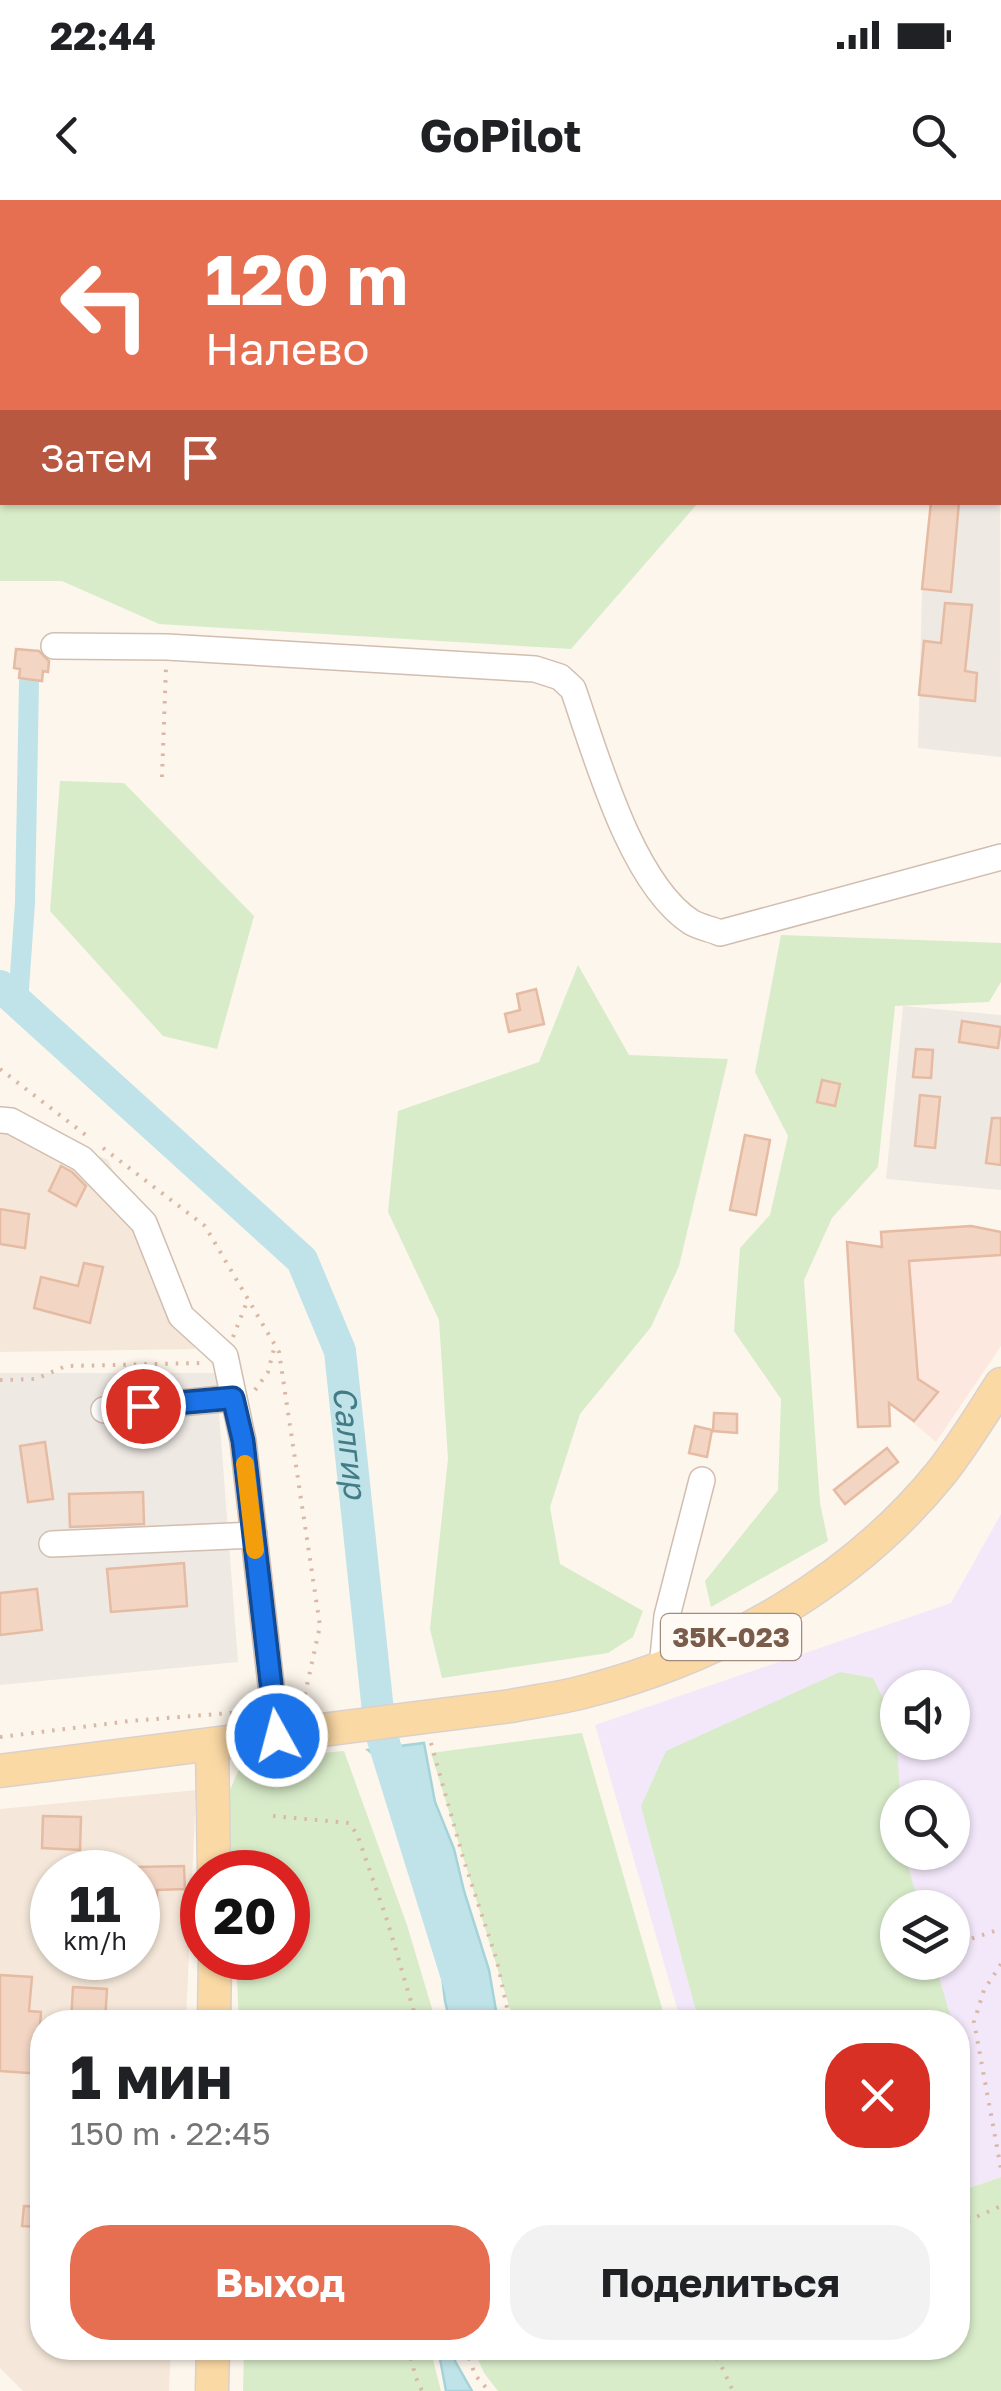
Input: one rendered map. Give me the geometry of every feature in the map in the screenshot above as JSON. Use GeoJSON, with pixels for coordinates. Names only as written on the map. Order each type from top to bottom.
{"type":"FeatureCollection","features":[{"type":"Feature","properties":{"kind":"main road","name":"35К-023"},"geometry":{"type":"LineString","coordinates":[[0,1771],[212,1744],[275,1723],[432,1728],[582,1692],[662,1668],[774,1615],[830,1578],[909,1510],[964,1442],[1001,1384]]}},
{"type":"Feature","properties":{"kind":"main road"},"geometry":{"type":"LineString","coordinates":[[212,1744],[214,1850]]}},
{"type":"Feature","properties":{"kind":"main road"},"geometry":{"type":"LineString","coordinates":[[214,2010],[215,1980]]}},
{"type":"Feature","properties":{"kind":"main road"},"geometry":{"type":"LineString","coordinates":[[212,2391],[213,2360]]}},
{"type":"Feature","properties":{"kind":"lane"},"geometry":{"type":"LineString","coordinates":[[54,646],[167,648],[535,669],[560,677],[572,689],[626,837],[667,901],[692,923],[720,932],[1001,857]]}},
{"type":"Feature","properties":{"kind":"lane"},"geometry":{"type":"LineString","coordinates":[[0,1120],[11,1122],[82,1160],[144,1223],[181,1316],[225,1356],[243,1441],[275,1723]]}},
{"type":"Feature","properties":{"kind":"lane"},"geometry":{"type":"LineString","coordinates":[[104,1410],[233,1398]]}},
{"type":"Feature","properties":{"kind":"lane"},"geometry":{"type":"LineString","coordinates":[[662,1668],[667,1616],[702,1480]]}},
{"type":"Feature","properties":{"kind":"lane"},"geometry":{"type":"LineString","coordinates":[[52,1544],[254,1535]]}},
{"type":"Feature","properties":{"kind":"path"},"geometry":{"type":"LineString","coordinates":[[162,778],[167,648]]}},
{"type":"Feature","properties":{"kind":"path"},"geometry":{"type":"LineString","coordinates":[[0,1380],[36,1379],[66,1366],[200,1364],[225,1356],[248,1299]]}},
{"type":"Feature","properties":{"kind":"path"},"geometry":{"type":"LineString","coordinates":[[233,1398],[251,1395],[258,1387],[268,1372],[275,1345]]}},
{"type":"Feature","properties":{"kind":"path"},"geometry":{"type":"LineString","coordinates":[[0,1738],[130,1721],[275,1723]]}},
{"type":"Feature","properties":{"kind":"path"},"geometry":{"type":"LineString","coordinates":[[432,1728],[464,1860],[507,2010]]}},
{"type":"Feature","properties":{"kind":"path"},"geometry":{"type":"LineString","coordinates":[[273,1816],[349,1823],[357,1834],[413,2010]]}},
{"type":"Feature","properties":{"kind":"path"},"geometry":{"type":"LineString","coordinates":[[970,1939],[1001,1929]]}},
{"type":"Feature","properties":{"kind":"path"},"geometry":{"type":"LineString","coordinates":[[1001,1964],[984,1990],[974,2022],[1001,2169]]}},
{"type":"Feature","properties":{"kind":"path"},"geometry":{"type":"LineString","coordinates":[[970,2220],[1001,2206]]}},
{"type":"Feature","properties":{"kind":"path"},"geometry":{"type":"LineString","coordinates":[[412,2360],[422,2391]]}},
{"type":"Feature","properties":{"kind":"path"},"geometry":{"type":"LineString","coordinates":[[470,2360],[489,2391]]}},
{"type":"Feature","properties":{"kind":"path"},"geometry":{"type":"LineString","coordinates":[[718,2360],[734,2391]]}},
{"type":"Feature","properties":{"kind":"shaded area"},"geometry":{"type":"Polygon","coordinates":[[[931,505],[1000,505],[1001,757],[918,748],[922,589],[931,505]]]}},
{"type":"Feature","properties":{"kind":"shaded area"},"geometry":{"type":"Polygon","coordinates":[[[903,1006],[1001,1015],[1001,1190],[886,1179],[903,1006]]]}},
{"type":"Feature","properties":{"kind":"shaded area"},"geometry":{"type":"Polygon","coordinates":[[[0,1116],[108,1160],[195,1349],[0,1352],[0,1116]]]}},
{"type":"Feature","properties":{"kind":"shaded area"},"geometry":{"type":"Polygon","coordinates":[[[971,1226],[1001,1232],[1001,1346],[936,1442],[890,1403],[881,1232],[971,1226]]]}},
{"type":"Feature","properties":{"kind":"shaded area"},"geometry":{"type":"Polygon","coordinates":[[[0,1373],[216,1373],[238,1662],[0,1685],[0,1373]]]}},
{"type":"Feature","properties":{"kind":"shaded area"},"geometry":{"type":"Polygon","coordinates":[[[1001,1514],[1001,2177],[970,2188],[970,2010],[678,2010],[595,1725],[951,1603],[1001,1514]]]}},
{"type":"Feature","properties":{"kind":"shaded area"},"geometry":{"type":"Polygon","coordinates":[[[196,1790],[193,1850],[180,1850],[180,1980],[188,1980],[187,2010],[30,2010],[30,2360],[170,2360],[169,2391],[23,2391],[0,2368],[0,1809],[196,1790]]]}},
{"type":"Feature","properties":{"kind":"green space"},"geometry":{"type":"Polygon","coordinates":[[[0,505],[696,505],[571,649],[159,624],[62,581],[0,581],[0,505]]]}},
{"type":"Feature","properties":{"kind":"green space"},"geometry":{"type":"Polygon","coordinates":[[[60,781],[124,783],[254,916],[217,1049],[163,1036],[50,911],[60,781]]]}},
{"type":"Feature","properties":{"kind":"green space"},"geometry":{"type":"Polygon","coordinates":[[[781,935],[1001,943],[1001,982],[989,1002],[895,1006],[878,1167],[832,1218],[804,1280],[820,1503],[828,1541],[711,1607],[705,1581],[778,1490],[781,1399],[734,1331],[740,1248],[770,1215],[788,1136],[755,1072],[781,935]]]}},
{"type":"Feature","properties":{"kind":"green space"},"geometry":{"type":"Polygon","coordinates":[[[578,965],[629,1055],[728,1059],[679,1266],[651,1327],[580,1414],[550,1507],[560,1564],[643,1611],[633,1637],[608,1653],[442,1678],[430,1629],[448,1459],[439,1320],[388,1212],[398,1111],[539,1062],[578,965]]]}},
{"type":"Feature","properties":{"kind":"green space"},"geometry":{"type":"Polygon","coordinates":[[[840,1672],[873,1678],[880,1692],[880,1760],[898,1760],[899,1780],[880,1780],[880,1870],[909,1870],[915,1890],[880,1890],[880,1980],[940,1980],[949,2010],[696,2010],[641,1806],[666,1751],[840,1672]]]}},
{"type":"Feature","properties":{"kind":"green space"},"geometry":{"type":"Polygon","coordinates":[[[582,1733],[663,2010],[510,2010],[431,1753],[582,1733]]]}},
{"type":"Feature","properties":{"kind":"green space"},"geometry":{"type":"Polygon","coordinates":[[[344,1751],[407,1925],[432,2010],[238,2010],[237,1980],[310,1980],[310,1850],[231,1850],[229,1792],[243,1760],[344,1751]]]}},
{"type":"Feature","properties":{"kind":"green space"},"geometry":{"type":"Polygon","coordinates":[[[1001,2177],[1001,2391],[498,2391],[478,2360],[970,2360],[970,2188],[1001,2177]]]}},
{"type":"Feature","properties":{"kind":"green space"},"geometry":{"type":"Polygon","coordinates":[[[244,2360],[433,2360],[441,2391],[243,2391],[244,2360]]]}},
{"type":"Feature","properties":{"kind":"water"},"geometry":{"type":"Polygon","coordinates":[[[424,1743],[435,1802],[454,1849],[489,1970],[496,2010],[447,2010],[426,1836],[395,1773],[368,1750],[424,1743]]]}},
{"type":"Feature","properties":{"kind":"water"},"geometry":{"type":"Polygon","coordinates":[[[440,2360],[455,2360],[472,2391],[446,2391],[440,2360]]]}},
{"type":"Feature","properties":{"kind":"building"},"geometry":{"type":"Polygon","coordinates":[[[931,505],[959,505],[951,592],[922,589],[931,505]]]}},
{"type":"Feature","properties":{"kind":"building"},"geometry":{"type":"Polygon","coordinates":[[[945,603],[972,605],[965,671],[977,673],[975,701],[919,695],[924,641],[941,643],[945,603]]]}},
{"type":"Feature","properties":{"kind":"building"},"geometry":{"type":"Polygon","coordinates":[[[16,649],[39,651],[49,661],[42,681],[19,678],[20,669],[14,668],[16,649]]]}},
{"type":"Feature","properties":{"kind":"building"},"geometry":{"type":"Polygon","coordinates":[[[536,989],[544,1024],[509,1032],[505,1014],[520,1010],[517,994],[536,989]]]}},
{"type":"Feature","properties":{"kind":"building"},"geometry":{"type":"Polygon","coordinates":[[[962,1021],[1001,1027],[998,1048],[959,1042],[962,1021]]]}},
{"type":"Feature","properties":{"kind":"building"},"geometry":{"type":"Polygon","coordinates":[[[916,1049],[933,1050],[931,1078],[913,1077],[916,1049]]]}},
{"type":"Feature","properties":{"kind":"building"},"geometry":{"type":"Polygon","coordinates":[[[822,1080],[840,1084],[835,1106],[817,1102],[822,1080]]]}},
{"type":"Feature","properties":{"kind":"building"},"geometry":{"type":"Polygon","coordinates":[[[920,1095],[940,1097],[935,1148],[915,1146],[920,1095]]]}},
{"type":"Feature","properties":{"kind":"building"},"geometry":{"type":"Polygon","coordinates":[[[992,1118],[1001,1118],[1001,1165],[986,1163],[992,1118]]]}},
{"type":"Feature","properties":{"kind":"building"},"geometry":{"type":"Polygon","coordinates":[[[745,1135],[770,1140],[756,1215],[730,1210],[745,1135]]]}},
{"type":"Feature","properties":{"kind":"building"},"geometry":{"type":"Polygon","coordinates":[[[61,1166],[86,1186],[76,1206],[49,1191],[61,1166]]]}},
{"type":"Feature","properties":{"kind":"building"},"geometry":{"type":"Polygon","coordinates":[[[0,1209],[29,1214],[25,1248],[0,1244],[0,1209]]]}},
{"type":"Feature","properties":{"kind":"building"},"geometry":{"type":"Polygon","coordinates":[[[971,1226],[1001,1232],[1001,1255],[909,1261],[918,1379],[938,1392],[914,1421],[889,1403],[890,1426],[858,1427],[847,1242],[882,1247],[881,1232],[971,1226]]]}},
{"type":"Feature","properties":{"kind":"building"},"geometry":{"type":"Polygon","coordinates":[[[84,1263],[103,1267],[90,1323],[34,1308],[41,1277],[78,1286],[84,1263]]]}},
{"type":"Feature","properties":{"kind":"building"},"geometry":{"type":"Polygon","coordinates":[[[714,1413],[737,1414],[737,1433],[713,1431],[714,1413]]]}},
{"type":"Feature","properties":{"kind":"building"},"geometry":{"type":"Polygon","coordinates":[[[695,1426],[712,1430],[707,1457],[689,1453],[695,1426]]]}},
{"type":"Feature","properties":{"kind":"building"},"geometry":{"type":"Polygon","coordinates":[[[45,1442],[53,1499],[28,1502],[20,1446],[45,1442]]]}},
{"type":"Feature","properties":{"kind":"building"},"geometry":{"type":"Polygon","coordinates":[[[887,1448],[898,1462],[845,1504],[834,1490],[887,1448]]]}},
{"type":"Feature","properties":{"kind":"building"},"geometry":{"type":"Polygon","coordinates":[[[143,1492],[144,1524],[70,1527],[69,1494],[143,1492]]]}},
{"type":"Feature","properties":{"kind":"building"},"geometry":{"type":"Polygon","coordinates":[[[184,1563],[187,1606],[111,1612],[107,1569],[184,1563]]]}},
{"type":"Feature","properties":{"kind":"building"},"geometry":{"type":"Polygon","coordinates":[[[37,1589],[42,1630],[0,1635],[0,1593],[37,1589]]]}},
{"type":"Feature","properties":{"kind":"building"},"geometry":{"type":"Polygon","coordinates":[[[43,1816],[81,1817],[80,1850],[42,1848],[43,1816]]]}},
{"type":"Feature","properties":{"kind":"building"},"geometry":{"type":"Polygon","coordinates":[[[180,1866],[180,1889],[160,1890],[160,1867],[180,1866]]]}},
{"type":"Feature","properties":{"kind":"building"},"geometry":{"type":"Polygon","coordinates":[[[0,1975],[32,1980],[30,2073],[0,2071],[0,1975]]]}},
{"type":"Feature","properties":{"kind":"building"},"geometry":{"type":"Polygon","coordinates":[[[73,1987],[107,1989],[106,2010],[72,2010],[73,1987]]]}},
{"type":"Feature","properties":{"kind":"building"},"geometry":{"type":"Polygon","coordinates":[[[24,2206],[30,2206],[30,2226],[22,2226],[24,2206]]]}},
{"type":"Feature","properties":{"kind":"waterway"},"geometry":{"type":"LineString","coordinates":[[18,1003],[25,903],[29,682]]}},
{"type":"Feature","properties":{"kind":"waterway","name":"Салгир"},"geometry":{"type":"LineString","coordinates":[[0,986],[302,1260],[340,1351],[380,1730],[467,2010]]}},
{"type":"Feature","properties":{"kind":"slow traffic"},"geometry":{"type":"LineString","coordinates":[[245,1464],[255,1550]]}},
{"type":"Feature","properties":{"kind":"route"},"geometry":{"type":"LineString","coordinates":[[143,1406],[233,1398],[243,1441],[277,1736]]}}]}
